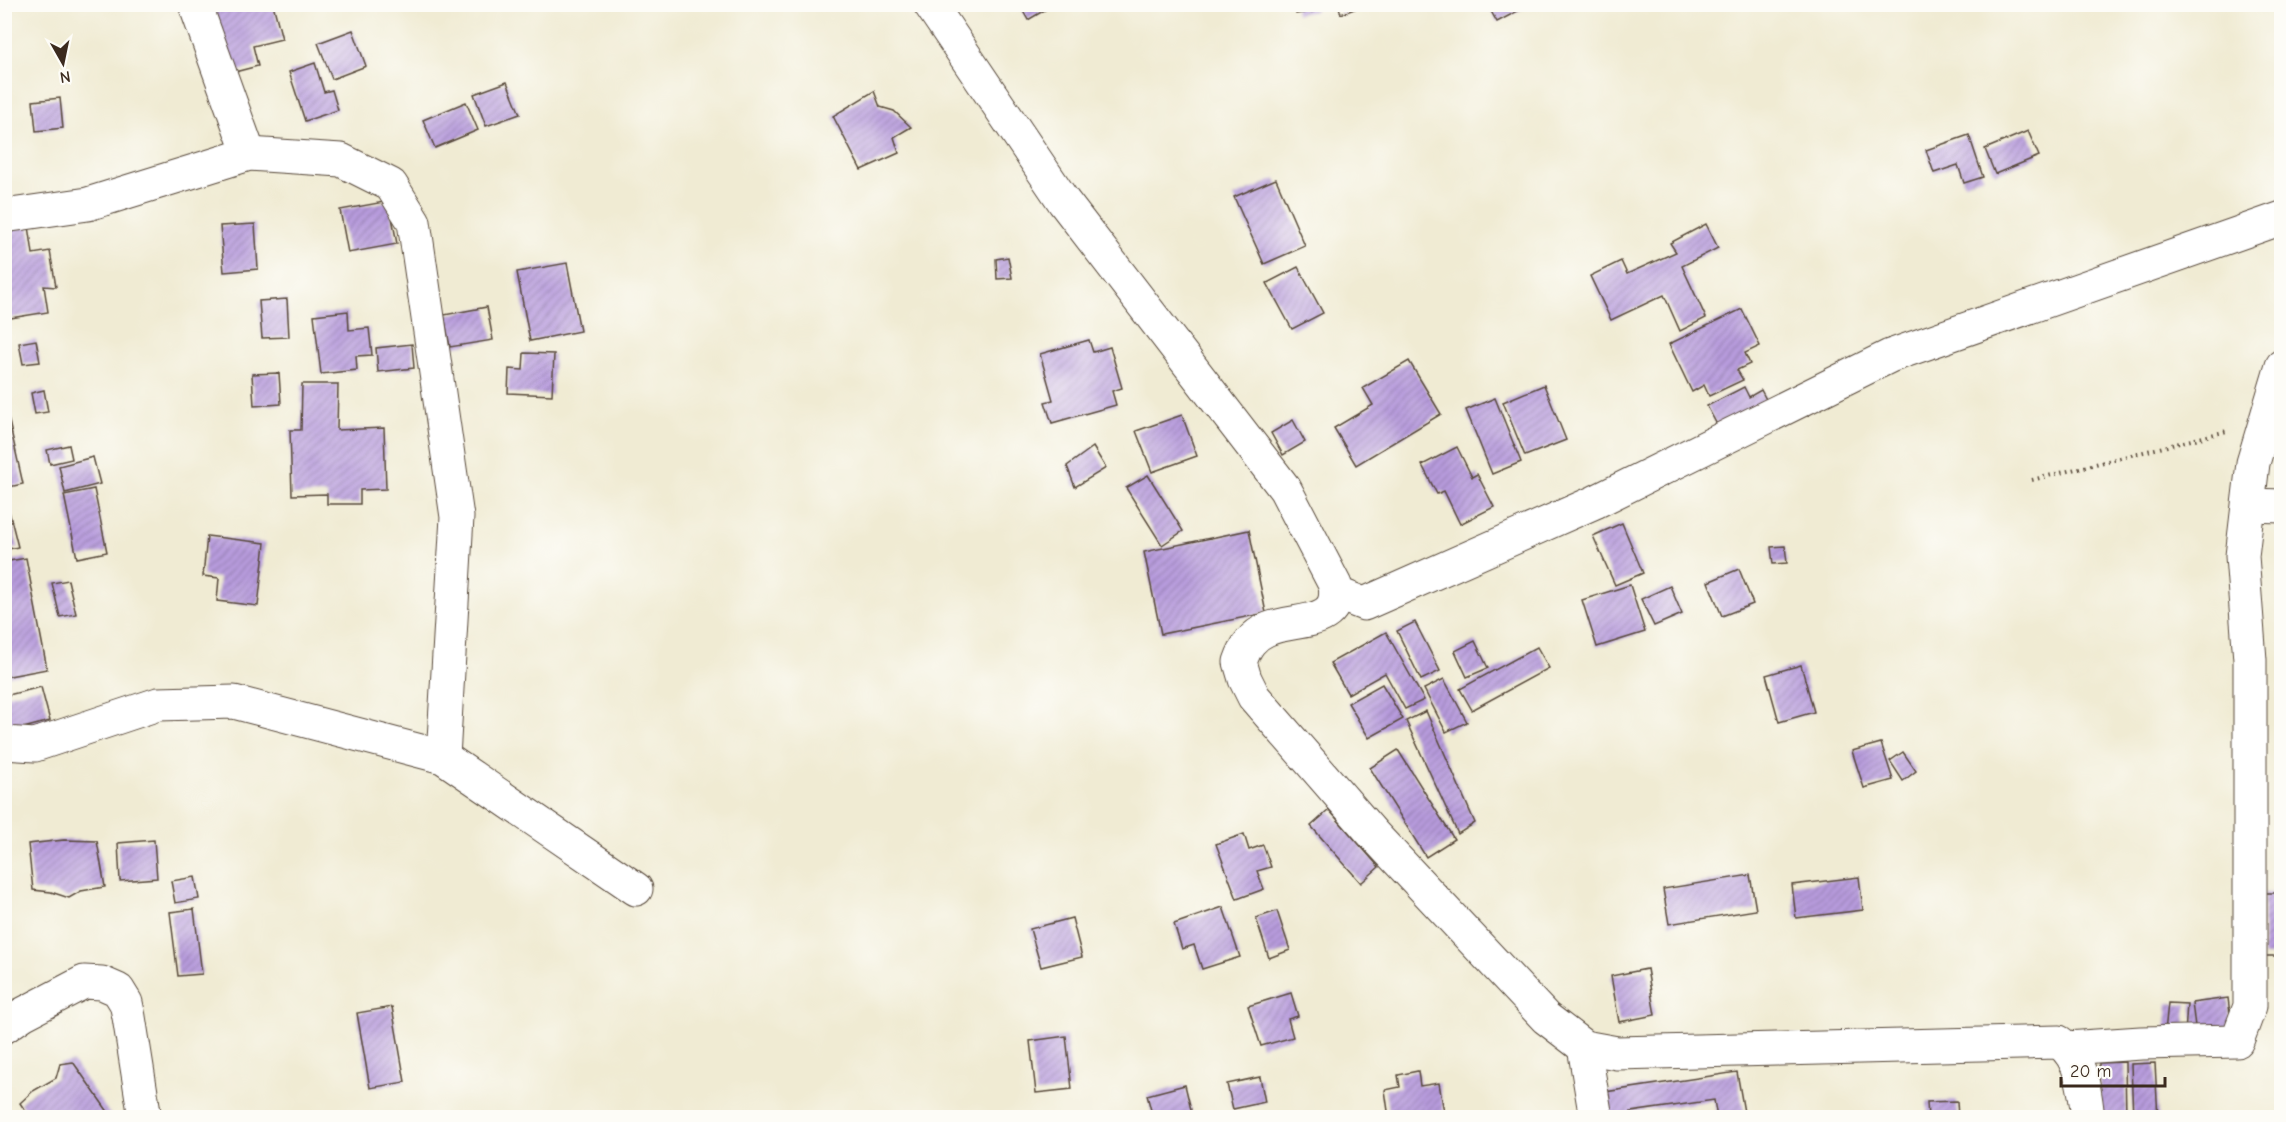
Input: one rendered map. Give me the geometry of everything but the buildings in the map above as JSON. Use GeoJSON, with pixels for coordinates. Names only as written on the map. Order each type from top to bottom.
{"type":"FeatureCollection","features":[{"type":"Feature","properties":{"kind":"street"},"geometry":{"type":"LineString","coordinates":[[195,4],[249,154]]}},
{"type":"Feature","properties":{"kind":"street"},"geometry":{"type":"LineString","coordinates":[[930,4],[1064,202],[1285,489],[1335,585],[1336,593],[1330,609],[1321,617],[1268,629],[1249,642],[1240,662],[1254,697],[1374,835],[1546,1018],[1584,1047],[1617,1053],[2059,1042],[2074,1058],[2080,1074],[2088,1118]]}},
{"type":"Feature","properties":{"kind":"street"},"geometry":{"type":"LineString","coordinates":[[4,216],[88,204],[249,154],[341,160],[391,185],[414,222],[457,517],[443,757]]}},
{"type":"Feature","properties":{"kind":"street"},"geometry":{"type":"LineString","coordinates":[[1336,593],[1364,604],[1595,502],[1890,356],[2282,218]]}},
{"type":"Feature","properties":{"kind":"street"},"geometry":{"type":"LineString","coordinates":[[2067,1048],[2237,1041],[2250,1006],[2250,660],[2242,556],[2253,463],[2282,366]]}},
{"type":"Feature","properties":{"kind":"street"},"geometry":{"type":"LineString","coordinates":[[2248,505],[2282,506]]}},
{"type":"Feature","properties":{"kind":"street"},"geometry":{"type":"LineString","coordinates":[[4,743],[35,745],[158,704],[234,702],[443,757],[636,889]]}},
{"type":"Feature","properties":{"kind":"street"},"geometry":{"type":"LineString","coordinates":[[4,1027],[23,1014],[84,982],[102,983],[118,990],[126,1003],[129,1017],[145,1118]]}},
{"type":"Feature","properties":{"kind":"street"},"geometry":{"type":"LineString","coordinates":[[1584,1047],[1596,1118]]}},
{"type":"Feature","properties":{"kind":"path"},"geometry":{"type":"LineString","coordinates":[[2032,480],[2266,421]]}}]}
